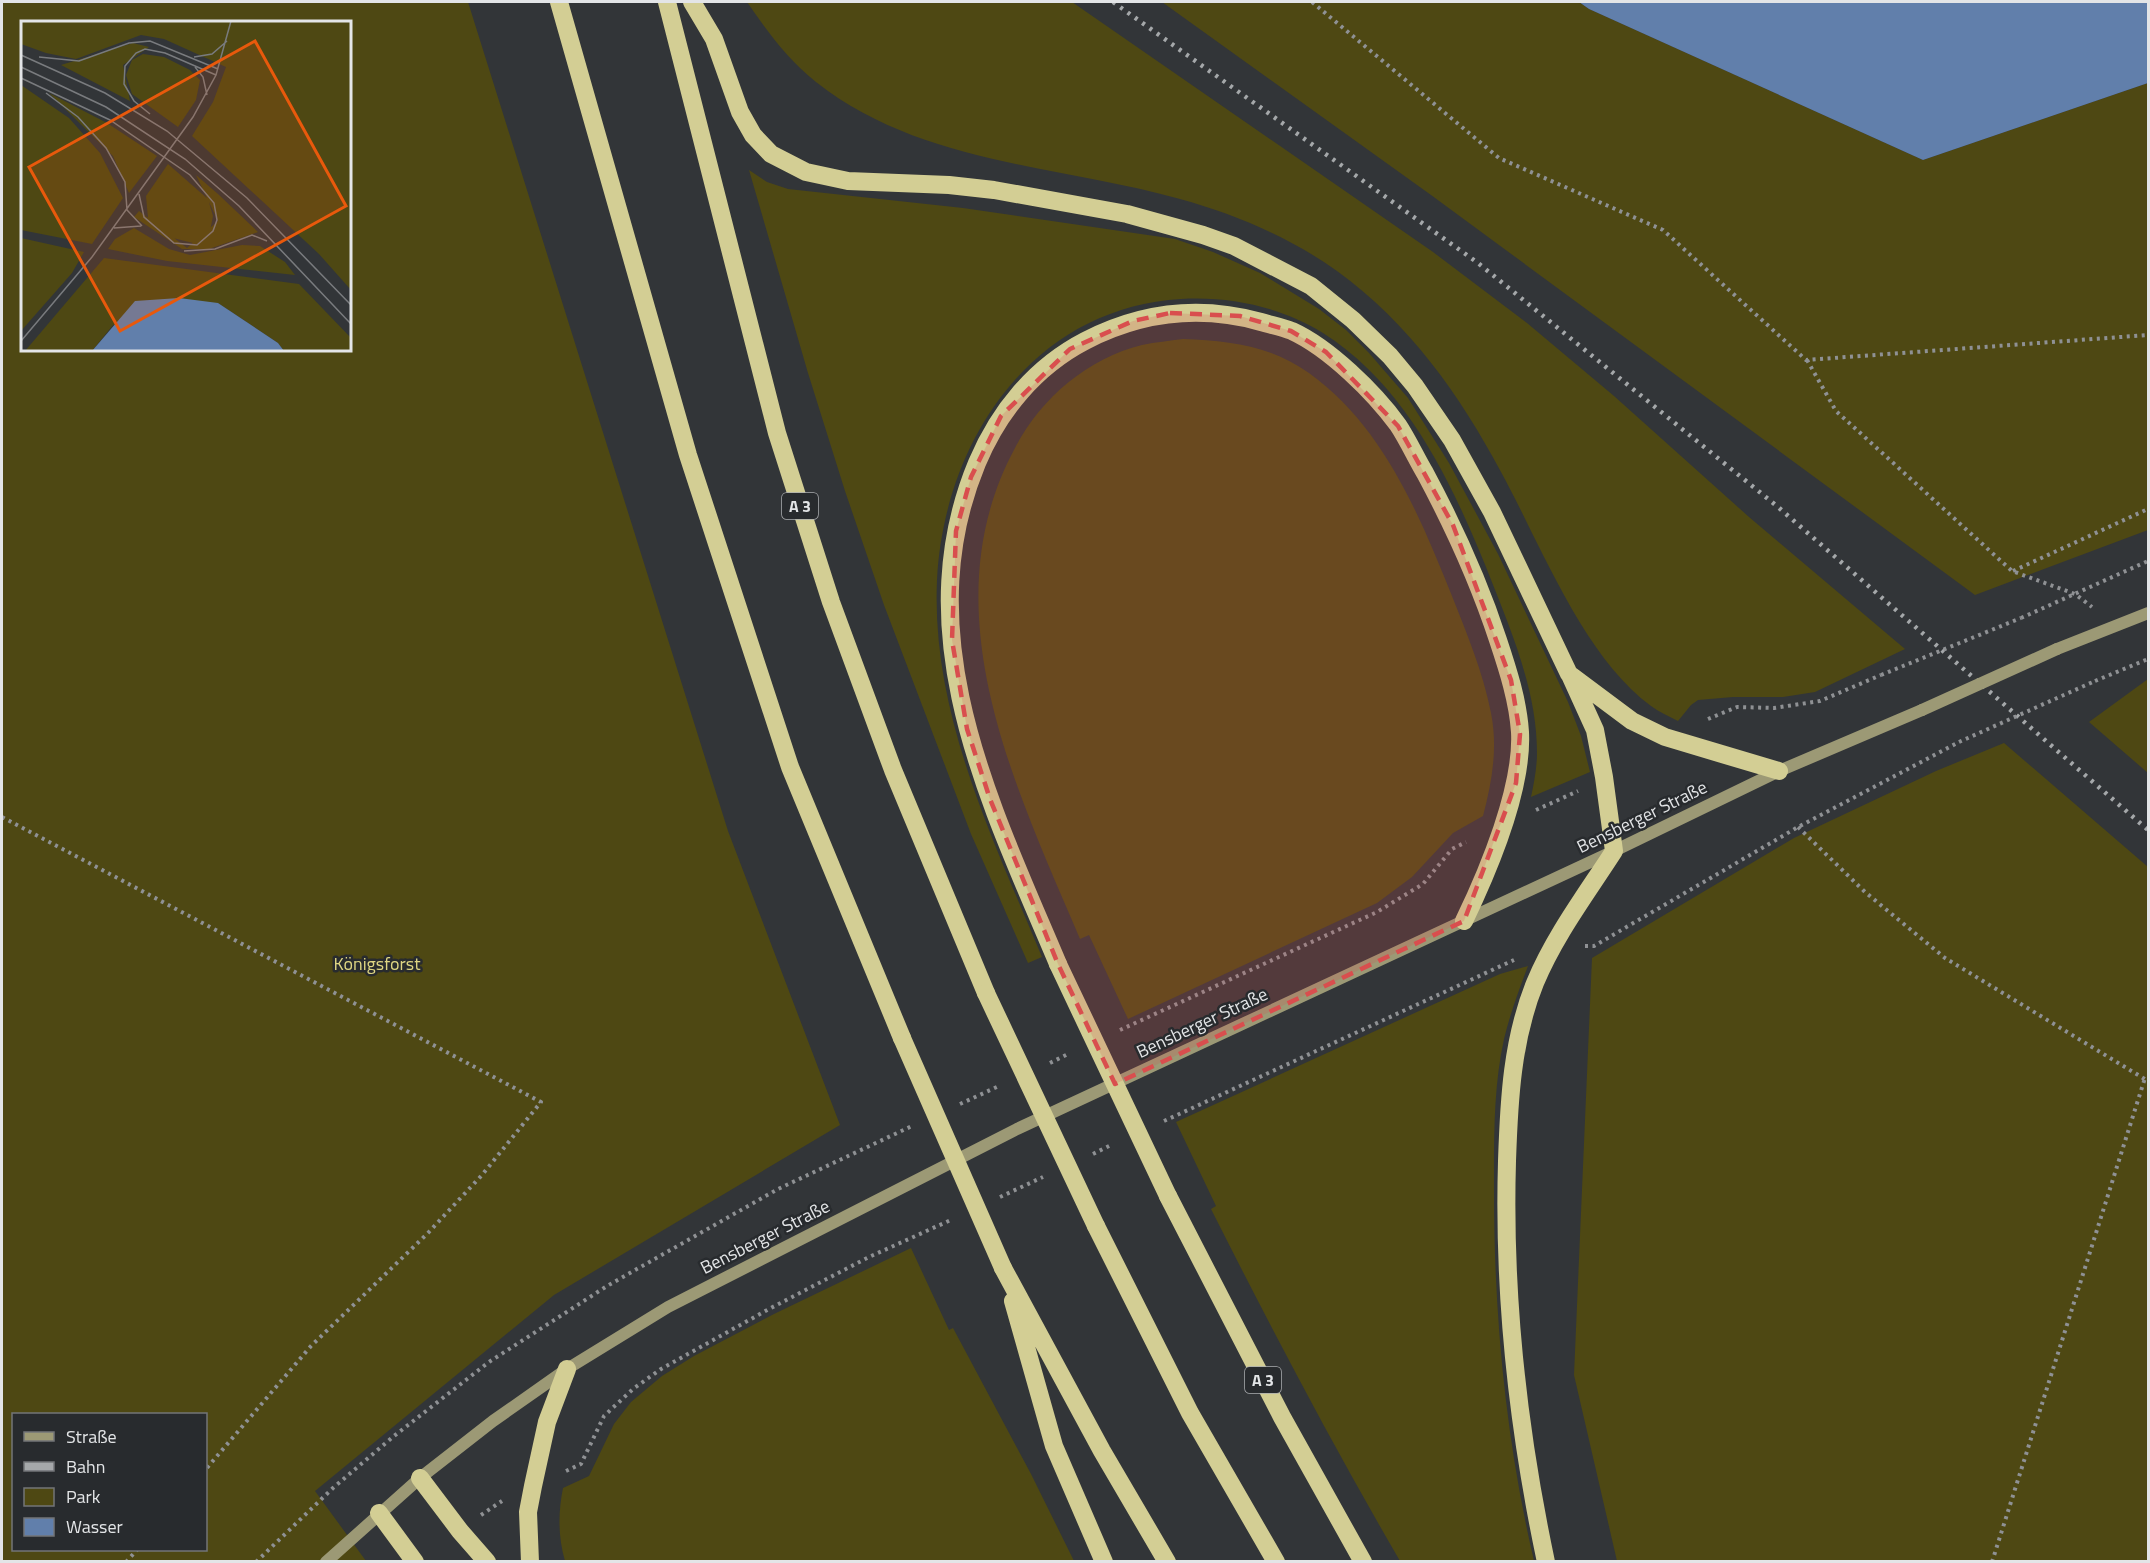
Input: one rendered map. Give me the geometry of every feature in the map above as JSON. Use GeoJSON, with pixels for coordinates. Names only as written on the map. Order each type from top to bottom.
{"type":"FeatureCollection","features":[{"type":"Feature","properties":{"kind":"highway"},"geometry":{"type":"LineString","coordinates":[[560,2],[688,455],[782,744],[841,894],[1003,1268],[1102,1451],[1167,1562]]}},
{"type":"Feature","properties":{"kind":"highway","name":"A 3"},"geometry":{"type":"LineString","coordinates":[[667,2],[777,433],[831,602],[893,770],[986,993],[1096,1226],[1190,1413],[1276,1562]]}},
{"type":"Feature","properties":{"kind":"highway"},"geometry":{"type":"LineString","coordinates":[[692,2],[714,39],[740,112],[753,135],[771,154],[806,172],[848,181],[949,185],[994,190],[1127,214],[1234,246],[1311,286],[1353,320],[1390,356],[1415,386],[1452,440],[1492,512],[1595,730],[1614,851],[1552,947],[1535,984],[1512,1068],[1506,1193],[1510,1320],[1517,1390],[1534,1505],[1546,1562]]}},
{"type":"Feature","properties":{"kind":"highway","name":"A 3"},"geometry":{"type":"LineString","coordinates":[[1363,1562],[1282,1417],[1168,1196],[1058,964],[990,799],[967,729],[951,640],[950,594],[953,558],[962,508],[971,477],[986,442],[1001,416],[1019,394],[1046,367],[1070,349],[1101,333],[1132,321],[1170,313],[1203,312],[1240,316],[1291,331],[1326,352],[1355,377],[1398,426],[1453,525],[1489,612],[1511,680],[1520,734],[1516,783],[1502,825]]}},
{"type":"Feature","properties":{"kind":"highway"},"geometry":{"type":"LineString","coordinates":[[1569,674],[1632,721],[1665,737],[1779,771]]}},
{"type":"Feature","properties":{"kind":"highway"},"geometry":{"type":"LineString","coordinates":[[1464,921],[1483,881],[1502,825]]}},
{"type":"Feature","properties":{"kind":"highway"},"geometry":{"type":"LineString","coordinates":[[1003,1268],[1054,1446],[1104,1562]]}},
{"type":"Feature","properties":{"kind":"highway"},"geometry":{"type":"LineString","coordinates":[[530,1562],[528,1512],[546,1422],[567,1369]]}},
{"type":"Feature","properties":{"kind":"highway"},"geometry":{"type":"LineString","coordinates":[[420,1478],[487,1562]]}},
{"type":"Feature","properties":{"kind":"highway"},"geometry":{"type":"LineString","coordinates":[[379,1513],[416,1562]]}},
{"type":"Feature","properties":{"kind":"main road","name":"Bensberger Straße"},"geometry":{"type":"LineString","coordinates":[[326,1562],[420,1478],[493,1421],[567,1369],[678,1302],[1017,1129],[1614,851],[1779,771],[2057,649],[2148,613]]}},
{"type":"Feature","properties":{"kind":"path"},"geometry":{"type":"LineString","coordinates":[[1312,2],[1499,158],[1663,230],[1806,360],[1836,411],[2012,571],[2075,594],[2116,627]]}},
{"type":"Feature","properties":{"kind":"path"},"geometry":{"type":"LineString","coordinates":[[1806,360],[2148,335]]}},
{"type":"Feature","properties":{"kind":"path"},"geometry":{"type":"LineString","coordinates":[[2012,571],[2148,509]]}},
{"type":"Feature","properties":{"kind":"path"},"geometry":{"type":"LineString","coordinates":[[1665,737],[1737,707],[1774,708],[1820,701],[2022,618],[2148,561]]}},
{"type":"Feature","properties":{"kind":"path"},"geometry":{"type":"LineString","coordinates":[[1158,1124],[1512,960],[1552,947],[1594,946],[1797,827],[1959,742],[2148,659]]}},
{"type":"Feature","properties":{"kind":"path"},"geometry":{"type":"LineString","coordinates":[[1113,1034],[1377,912],[1422,884],[1452,849],[1547,806],[1604,777]]}},
{"type":"Feature","properties":{"kind":"path"},"geometry":{"type":"LineString","coordinates":[[2,817],[541,1102],[475,1183],[428,1233],[311,1346],[207,1468]]}},
{"type":"Feature","properties":{"kind":"path"},"geometry":{"type":"LineString","coordinates":[[1797,827],[1865,892],[1945,958],[2147,1079],[1992,1562]]}},
{"type":"Feature","properties":{"kind":"path"},"geometry":{"type":"LineString","coordinates":[[1048,1064],[1080,1049]]}},
{"type":"Feature","properties":{"kind":"path"},"geometry":{"type":"LineString","coordinates":[[951,1109],[1005,1084]]}},
{"type":"Feature","properties":{"kind":"path"},"geometry":{"type":"LineString","coordinates":[[256,1562],[342,1480],[489,1362],[607,1286],[777,1189],[918,1124]]}},
{"type":"Feature","properties":{"kind":"path"},"geometry":{"type":"LineString","coordinates":[[1083,1158],[1116,1143]]}},
{"type":"Feature","properties":{"kind":"path"},"geometry":{"type":"LineString","coordinates":[[998,1198],[1051,1173]]}},
{"type":"Feature","properties":{"kind":"path"},"geometry":{"type":"LineString","coordinates":[[460,1531],[494,1505],[581,1464],[604,1416],[633,1389],[661,1369],[869,1257],[955,1218]]}},
{"type":"Feature","properties":{"kind":"highlighted area"},"geometry":{"type":"Polygon","coordinates":[[[1170,313],[1240,316],[1291,331],[1326,352],[1398,426],[1453,525],[1511,680],[1520,734],[1516,783],[1464,921],[1115,1084],[1058,964],[990,799],[967,729],[952,640],[956,531],[971,477],[1001,416],[1070,349],[1133,321],[1170,313]]]}},
{"type":"Feature","properties":{"kind":"green space","name":"Königsforst"},"geometry":{"type":"Polygon","coordinates":[[[2,2],[468,2],[728,831],[840,1125],[554,1295],[315,1491],[366,1561],[2,1562],[2,2]]]}},
{"type":"Feature","properties":{"kind":"green space"},"geometry":{"type":"Polygon","coordinates":[[[747,2],[1072,2],[1433,252],[1527,323],[1614,396],[1749,517],[1905,649],[1815,692],[1783,697],[1698,700],[1678,721],[1661,712],[1627,685],[1604,659],[1566,598],[1468,415],[1431,362],[1410,337],[1363,291],[1301,248],[1262,228],[1201,205],[991,158],[944,146],[899,130],[856,109],[816,82],[787,55],[747,2]]]}},
{"type":"Feature","properties":{"kind":"green space"},"geometry":{"type":"Polygon","coordinates":[[[1162,2],[1579,2],[1589,9],[1923,160],[2148,83],[2148,530],[1975,595],[1431,195],[1162,2]]]}},
{"type":"Feature","properties":{"kind":"green space"},"geometry":{"type":"Polygon","coordinates":[[[749,170],[767,182],[788,189],[963,208],[1175,239],[1213,252],[1260,273],[1319,309],[1346,330],[1369,353],[1408,398],[1449,463],[1498,554],[1568,702],[1581,736],[1590,772],[1531,797],[1537,753],[1536,729],[1527,681],[1512,635],[1472,534],[1440,468],[1402,407],[1378,380],[1352,355],[1323,333],[1273,310],[1218,299],[1181,299],[1128,308],[1081,327],[1040,355],[1006,391],[978,432],[957,479],[943,528],[937,580],[938,629],[944,678],[954,726],[968,773],[1042,957],[1028,963],[971,834],[884,605],[808,373],[749,170]]]}},
{"type":"Feature","properties":{"kind":"green space"},"geometry":{"type":"Polygon","coordinates":[[[1183,339],[1249,346],[1279,356],[1294,364],[1335,394],[1378,445],[1412,503],[1474,653],[1491,713],[1494,739],[1493,765],[1483,816],[1453,833],[1412,877],[1377,903],[1128,1019],[1089,935],[1080,939],[1030,820],[1008,759],[990,696],[980,634],[979,571],[990,509],[1015,448],[1025,430],[1052,397],[1085,370],[1122,351],[1142,345],[1183,339]]]}},
{"type":"Feature","properties":{"kind":"green space"},"geometry":{"type":"Polygon","coordinates":[[[2148,679],[2148,773],[2089,722],[2148,679]]]}},
{"type":"Feature","properties":{"kind":"green space"},"geometry":{"type":"Polygon","coordinates":[[[2004,743],[2148,867],[2148,1561],[1617,1561],[1574,1375],[1592,958],[1794,838],[1936,771],[2004,743]]]}},
{"type":"Feature","properties":{"kind":"green space"},"geometry":{"type":"Polygon","coordinates":[[[1528,966],[1509,1020],[1500,1058],[1495,1116],[1494,1193],[1496,1286],[1509,1425],[1534,1561],[1400,1561],[1327,1430],[1211,1209],[1216,1206],[1176,1122],[1500,974],[1528,966]]]}},
{"type":"Feature","properties":{"kind":"green space"},"geometry":{"type":"Polygon","coordinates":[[[911,1248],[949,1330],[953,1328],[1031,1474],[1074,1561],[565,1561],[560,1525],[563,1488],[589,1476],[614,1424],[631,1402],[662,1376],[694,1356],[774,1314],[911,1248]]]}},
{"type":"Feature","properties":{"kind":"water"},"geometry":{"type":"Polygon","coordinates":[[[1579,2],[2148,2],[2148,83],[1923,160],[1589,9],[1579,2]]]}},
{"type":"Feature","properties":{"kind":"railway"},"geometry":{"type":"LineString","coordinates":[[1113,2],[1478,263],[1778,507],[2148,830]]}}]}
